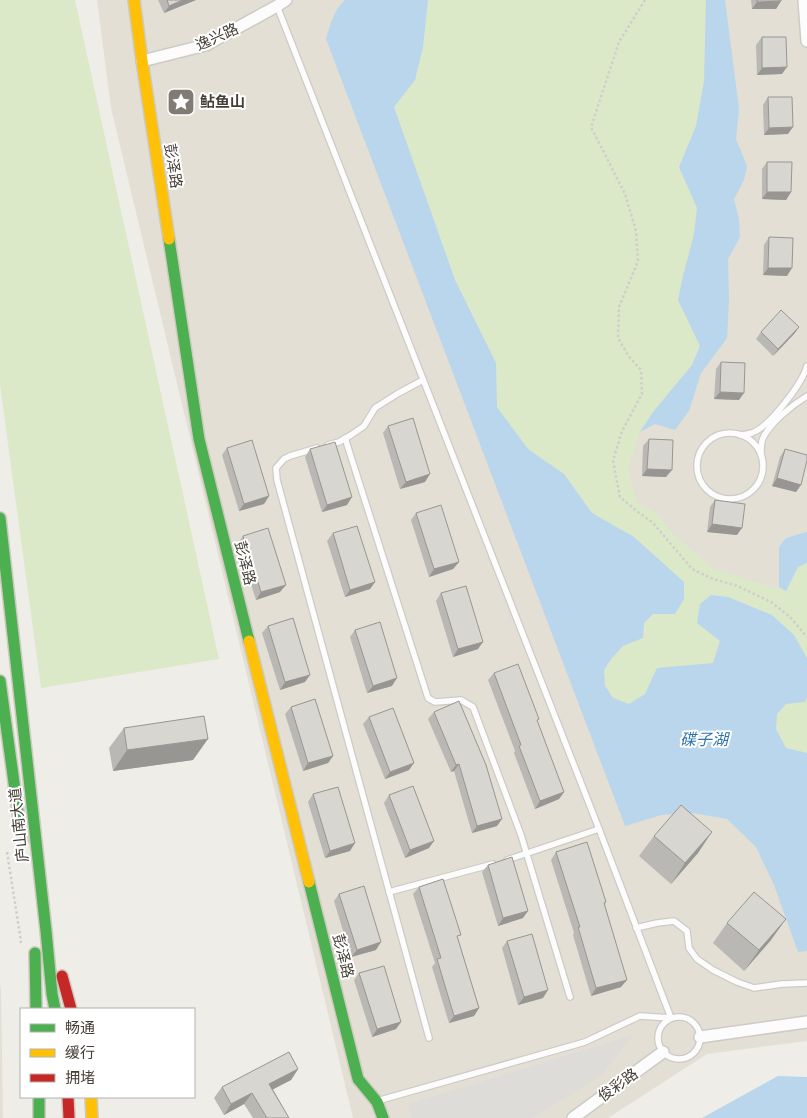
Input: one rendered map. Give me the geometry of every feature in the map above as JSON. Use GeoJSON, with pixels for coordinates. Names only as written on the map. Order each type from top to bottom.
{"type":"FeatureCollection","features":[{"type":"Feature","properties":{"kind":"main road","name":"彭泽路"},"geometry":{"type":"LineString","coordinates":[[134,0],[199,439],[358,1079],[377,1102],[383,1118]]}},
{"type":"Feature","properties":{"kind":"main road","name":"庐山南大道"},"geometry":{"type":"LineString","coordinates":[[0,518],[55,1008]]}},
{"type":"Feature","properties":{"kind":"main road","name":"庐山南大道"},"geometry":{"type":"LineString","coordinates":[[0,680],[24,856]]}},
{"type":"Feature","properties":{"kind":"main road"},"geometry":{"type":"LineString","coordinates":[[34,943],[36,1008]]}},
{"type":"Feature","properties":{"kind":"main road"},"geometry":{"type":"LineString","coordinates":[[62,976],[71,1008]]}},
{"type":"Feature","properties":{"kind":"main road"},"geometry":{"type":"LineString","coordinates":[[39,1098],[39,1118]]}},
{"type":"Feature","properties":{"kind":"main road"},"geometry":{"type":"LineString","coordinates":[[68,1098],[69,1118]]}},
{"type":"Feature","properties":{"kind":"main road"},"geometry":{"type":"LineString","coordinates":[[91,1098],[92,1118]]}},
{"type":"Feature","properties":{"kind":"street"},"geometry":{"type":"LineString","coordinates":[[804,0],[807,41]]}},
{"type":"Feature","properties":{"kind":"street","name":"逸兴路"},"geometry":{"type":"LineString","coordinates":[[142,62],[206,45],[282,3]]}},
{"type":"Feature","properties":{"kind":"street"},"geometry":{"type":"LineString","coordinates":[[700,1037],[807,1022]]}},
{"type":"Feature","properties":{"kind":"street","name":"俊彩路"},"geometry":{"type":"LineString","coordinates":[[573,1118],[663,1052]]}},
{"type":"Feature","properties":{"kind":"lane"},"geometry":{"type":"LineString","coordinates":[[282,3],[423,380],[671,1018]]}},
{"type":"Feature","properties":{"kind":"lane"},"geometry":{"type":"LineString","coordinates":[[739,435],[753,433],[767,423],[795,390],[807,366]]}},
{"type":"Feature","properties":{"kind":"lane"},"geometry":{"type":"LineString","coordinates":[[423,380],[375,408],[364,426],[339,442],[290,456],[284,459],[276,468],[277,480],[429,1038]]}},
{"type":"Feature","properties":{"kind":"lane"},"geometry":{"type":"LineString","coordinates":[[761,454],[756,446],[739,435],[725,434],[714,437],[702,448],[698,459],[697,468],[701,483],[712,494],[727,499],[744,496],[757,485],[762,475],[762,439],[773,424],[791,406],[807,396]]}},
{"type":"Feature","properties":{"kind":"lane"},"geometry":{"type":"LineString","coordinates":[[345,438],[428,698],[436,702],[461,700],[473,707],[521,834],[570,997]]}},
{"type":"Feature","properties":{"kind":"lane"},"geometry":{"type":"LineString","coordinates":[[389,892],[492,865],[599,829]]}},
{"type":"Feature","properties":{"kind":"lane"},"geometry":{"type":"LineString","coordinates":[[636,928],[674,921],[686,931],[689,948],[697,959],[713,970],[754,988],[807,983]]}},
{"type":"Feature","properties":{"kind":"lane"},"geometry":{"type":"LineString","coordinates":[[377,1102],[585,1042],[640,1016],[671,1018]]}},
{"type":"Feature","properties":{"kind":"lane"},"geometry":{"type":"LineString","coordinates":[[684,1017],[696,1024],[699,1030],[699,1045],[696,1051],[684,1059],[669,1057],[660,1047],[658,1040],[660,1027],[671,1018],[684,1017]]}},
{"type":"Feature","properties":{"kind":"path"},"geometry":{"type":"LineString","coordinates":[[645,0],[619,42],[591,127],[625,194],[636,230],[638,261],[619,307],[618,338],[630,358],[641,370],[642,394],[622,431],[613,462],[620,497],[653,523],[692,569],[713,579],[735,585],[770,602],[790,617],[807,637]]}},
{"type":"Feature","properties":{"kind":"path"},"geometry":{"type":"LineString","coordinates":[[7,852],[21,944]]}},
{"type":"Feature","properties":{"kind":"shaded area"},"geometry":{"type":"Polygon","coordinates":[[[97,0],[807,0],[807,1041],[707,1054],[608,1118],[353,1118],[111,108],[97,0]]]}},
{"type":"Feature","properties":{"kind":"shaded area"},"geometry":{"type":"Polygon","coordinates":[[[0,983],[1,991],[3,1118],[0,1118],[0,983]]]}},
{"type":"Feature","properties":{"kind":"shaded area"},"geometry":{"type":"Polygon","coordinates":[[[633,1035],[602,1075],[533,1118],[411,1118],[408,1104],[633,1035]]]}},
{"type":"Feature","properties":{"kind":"green space"},"geometry":{"type":"Polygon","coordinates":[[[0,0],[75,0],[219,659],[41,688],[0,385],[0,0]]]}},
{"type":"Feature","properties":{"kind":"green space"},"geometry":{"type":"Polygon","coordinates":[[[428,0],[706,0],[704,81],[696,126],[679,167],[697,208],[694,234],[678,300],[700,346],[692,365],[653,412],[640,432],[628,469],[637,502],[658,514],[670,531],[713,569],[786,591],[798,567],[807,563],[807,658],[794,635],[720,641],[713,663],[657,668],[646,694],[629,705],[613,698],[605,686],[604,671],[611,659],[624,646],[643,638],[644,623],[653,614],[634,537],[592,514],[564,474],[528,449],[497,407],[496,363],[455,280],[394,107],[415,80],[423,47],[428,0]]]}},
{"type":"Feature","properties":{"kind":"green space"},"geometry":{"type":"Polygon","coordinates":[[[807,697],[806,753],[786,748],[776,729],[777,714],[786,704],[805,702],[807,697]]]}},
{"type":"Feature","properties":{"kind":"water","name":"碟子湖"},"geometry":{"type":"Polygon","coordinates":[[[345,0],[428,0],[423,47],[415,80],[394,107],[455,280],[496,363],[497,407],[528,449],[564,474],[592,513],[634,537],[684,582],[684,599],[675,614],[653,614],[644,623],[643,638],[623,646],[604,670],[605,686],[613,698],[629,704],[645,694],[657,668],[713,663],[720,641],[697,623],[700,604],[711,595],[728,597],[772,615],[794,635],[807,658],[807,697],[805,702],[786,704],[777,714],[776,729],[786,748],[807,753],[807,951],[798,952],[774,885],[756,847],[727,819],[693,813],[661,815],[625,826],[326,39],[335,13],[345,0]]]}},
{"type":"Feature","properties":{"kind":"water"},"geometry":{"type":"Polygon","coordinates":[[[706,0],[725,0],[739,109],[736,139],[747,166],[744,180],[734,199],[739,219],[740,237],[728,259],[729,299],[727,338],[701,373],[689,411],[675,430],[655,424],[640,432],[653,412],[692,365],[700,346],[678,300],[694,234],[697,208],[679,167],[696,126],[704,81],[706,0]]]}},
{"type":"Feature","properties":{"kind":"water"},"geometry":{"type":"Polygon","coordinates":[[[807,532],[807,563],[798,567],[786,591],[779,587],[779,547],[786,538],[807,532]]]}},
{"type":"Feature","properties":{"kind":"water"},"geometry":{"type":"Polygon","coordinates":[[[778,1076],[807,1077],[807,1118],[702,1118],[778,1076]]]}},
{"type":"Feature","properties":{"kind":"building"},"geometry":{"type":"Polygon","coordinates":[[[167,0],[183,0],[169,6],[167,0]]]}},
{"type":"Feature","properties":{"kind":"building"},"geometry":{"type":"Polygon","coordinates":[[[757,0],[781,0],[781,1],[757,2],[757,0]]]}},
{"type":"Feature","properties":{"kind":"building"},"geometry":{"type":"Polygon","coordinates":[[[762,37],[786,37],[787,67],[762,68],[762,37]]]}},
{"type":"Feature","properties":{"kind":"building"},"geometry":{"type":"Polygon","coordinates":[[[768,97],[792,97],[793,127],[769,128],[768,97]]]}},
{"type":"Feature","properties":{"kind":"building"},"geometry":{"type":"Polygon","coordinates":[[[767,162],[792,162],[791,192],[767,192],[767,162]]]}},
{"type":"Feature","properties":{"kind":"building"},"geometry":{"type":"Polygon","coordinates":[[[769,237],[793,238],[792,268],[768,268],[769,237]]]}},
{"type":"Feature","properties":{"kind":"building"},"geometry":{"type":"Polygon","coordinates":[[[781,310],[799,327],[778,349],[761,332],[781,310]]]}},
{"type":"Feature","properties":{"kind":"building"},"geometry":{"type":"Polygon","coordinates":[[[721,362],[745,363],[744,393],[720,392],[721,362]]]}},
{"type":"Feature","properties":{"kind":"building"},"geometry":{"type":"Polygon","coordinates":[[[413,418],[430,474],[406,482],[388,426],[413,418]]]}},
{"type":"Feature","properties":{"kind":"building"},"geometry":{"type":"Polygon","coordinates":[[[649,439],[673,440],[672,470],[647,469],[649,439]]]}},
{"type":"Feature","properties":{"kind":"building"},"geometry":{"type":"Polygon","coordinates":[[[252,440],[269,496],[244,504],[227,448],[252,440]]]}},
{"type":"Feature","properties":{"kind":"building"},"geometry":{"type":"Polygon","coordinates":[[[335,442],[352,497],[327,505],[310,449],[335,442]]]}},
{"type":"Feature","properties":{"kind":"building"},"geometry":{"type":"Polygon","coordinates":[[[785,449],[807,455],[801,485],[777,478],[785,449]]]}},
{"type":"Feature","properties":{"kind":"building"},"geometry":{"type":"Polygon","coordinates":[[[715,500],[745,504],[742,528],[712,524],[715,500]]]}},
{"type":"Feature","properties":{"kind":"building"},"geometry":{"type":"Polygon","coordinates":[[[441,505],[459,562],[434,569],[416,513],[441,505]]]}},
{"type":"Feature","properties":{"kind":"building"},"geometry":{"type":"Polygon","coordinates":[[[357,526],[375,582],[350,590],[333,533],[357,526]]]}},
{"type":"Feature","properties":{"kind":"building"},"geometry":{"type":"Polygon","coordinates":[[[268,528],[286,585],[261,592],[243,536],[268,528]]]}},
{"type":"Feature","properties":{"kind":"building"},"geometry":{"type":"Polygon","coordinates":[[[466,586],[483,642],[458,649],[441,593],[466,586]]]}},
{"type":"Feature","properties":{"kind":"building"},"geometry":{"type":"Polygon","coordinates":[[[293,618],[310,675],[285,682],[268,626],[293,618]]]}},
{"type":"Feature","properties":{"kind":"building"},"geometry":{"type":"Polygon","coordinates":[[[380,622],[397,678],[373,686],[355,630],[380,622]]]}},
{"type":"Feature","properties":{"kind":"building"},"geometry":{"type":"Polygon","coordinates":[[[518,664],[564,792],[540,801],[494,673],[518,664]]]}},
{"type":"Feature","properties":{"kind":"building"},"geometry":{"type":"Polygon","coordinates":[[[315,699],[333,756],[308,763],[291,707],[315,699]]]}},
{"type":"Feature","properties":{"kind":"building"},"geometry":{"type":"Polygon","coordinates":[[[459,701],[486,765],[502,819],[477,826],[459,764],[456,765],[434,712],[459,701]]]}},
{"type":"Feature","properties":{"kind":"building"},"geometry":{"type":"Polygon","coordinates":[[[393,708],[414,763],[390,772],[369,717],[393,708]]]}},
{"type":"Feature","properties":{"kind":"building"},"geometry":{"type":"Polygon","coordinates":[[[204,716],[208,739],[127,750],[124,728],[204,716]]]}},
{"type":"Feature","properties":{"kind":"building"},"geometry":{"type":"Polygon","coordinates":[[[413,786],[434,841],[410,850],[389,795],[413,786]]]}},
{"type":"Feature","properties":{"kind":"building"},"geometry":{"type":"Polygon","coordinates":[[[338,787],[355,843],[330,851],[313,794],[338,787]]]}},
{"type":"Feature","properties":{"kind":"building"},"geometry":{"type":"Polygon","coordinates":[[[681,805],[712,832],[685,863],[654,836],[681,805]]]}},
{"type":"Feature","properties":{"kind":"building"},"geometry":{"type":"Polygon","coordinates":[[[587,842],[606,902],[604,903],[627,980],[596,988],[578,927],[580,927],[556,852],[587,842]]]}},
{"type":"Feature","properties":{"kind":"building"},"geometry":{"type":"Polygon","coordinates":[[[512,857],[528,911],[503,918],[488,865],[512,857]]]}},
{"type":"Feature","properties":{"kind":"building"},"geometry":{"type":"Polygon","coordinates":[[[443,879],[461,935],[457,936],[479,1008],[454,1016],[437,959],[441,958],[419,887],[443,879]]]}},
{"type":"Feature","properties":{"kind":"building"},"geometry":{"type":"Polygon","coordinates":[[[364,886],[381,942],[357,950],[339,894],[364,886]]]}},
{"type":"Feature","properties":{"kind":"building"},"geometry":{"type":"Polygon","coordinates":[[[754,892],[786,919],[759,950],[727,923],[754,892]]]}},
{"type":"Feature","properties":{"kind":"building"},"geometry":{"type":"Polygon","coordinates":[[[532,934],[548,990],[524,997],[507,941],[532,934]]]}},
{"type":"Feature","properties":{"kind":"building"},"geometry":{"type":"Polygon","coordinates":[[[384,966],[401,1022],[377,1029],[359,973],[384,966]]]}},
{"type":"Feature","properties":{"kind":"building"},"geometry":{"type":"Polygon","coordinates":[[[289,1052],[298,1069],[269,1084],[289,1118],[267,1118],[252,1093],[231,1104],[222,1087],[289,1052]]]}},
{"type":"Feature","properties":{"kind":"traffic: fast"},"geometry":{"type":"LineString","coordinates":[[169,239],[199,439],[249,641]]}},
{"type":"Feature","properties":{"kind":"traffic: fast"},"geometry":{"type":"LineString","coordinates":[[0,518],[55,1008]]}},
{"type":"Feature","properties":{"kind":"traffic: fast"},"geometry":{"type":"LineString","coordinates":[[0,681],[22,841]]}},
{"type":"Feature","properties":{"kind":"traffic: fast"},"geometry":{"type":"LineString","coordinates":[[309,882],[358,1079],[377,1102],[383,1118]]}},
{"type":"Feature","properties":{"kind":"traffic: fast"},"geometry":{"type":"LineString","coordinates":[[35,953],[36,1008]]}},
{"type":"Feature","properties":{"kind":"traffic: fast"},"geometry":{"type":"LineString","coordinates":[[39,1098],[39,1118]]}},
{"type":"Feature","properties":{"kind":"traffic: slow"},"geometry":{"type":"LineString","coordinates":[[134,0],[169,239]]}},
{"type":"Feature","properties":{"kind":"traffic: slow"},"geometry":{"type":"LineString","coordinates":[[249,641],[309,882]]}},
{"type":"Feature","properties":{"kind":"traffic: slow"},"geometry":{"type":"LineString","coordinates":[[91,1098],[92,1118]]}},
{"type":"Feature","properties":{"kind":"traffic: jam"},"geometry":{"type":"LineString","coordinates":[[62,976],[71,1008]]}},
{"type":"Feature","properties":{"kind":"traffic: jam"},"geometry":{"type":"LineString","coordinates":[[68,1098],[69,1118]]}},
{"type":"Feature","properties":{"kind":"place","name":"鲇鱼山"},"geometry":{"type":"Point","coordinates":[181,102]}}]}
